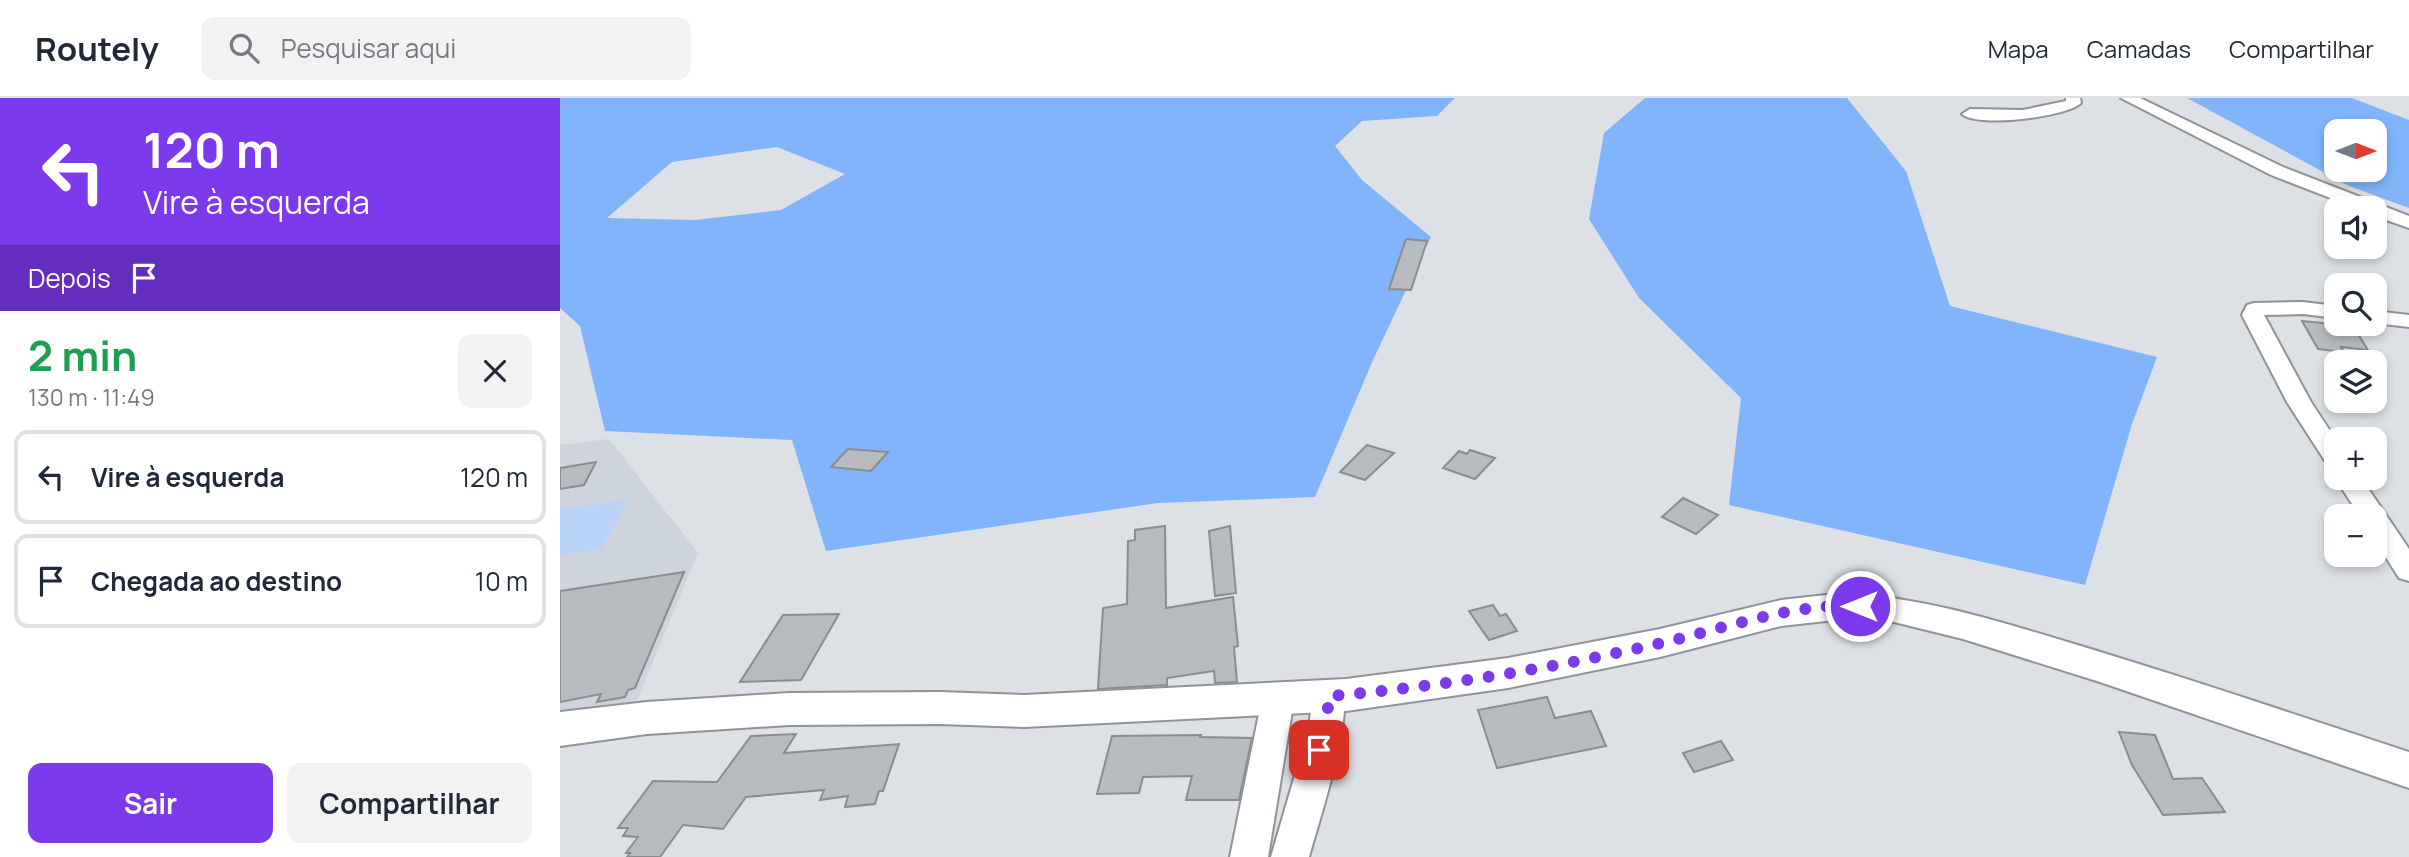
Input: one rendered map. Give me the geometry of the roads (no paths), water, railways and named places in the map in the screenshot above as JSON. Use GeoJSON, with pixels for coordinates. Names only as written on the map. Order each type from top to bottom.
{"type":"FeatureCollection","features":[{"type":"Feature","properties":{"kind":"main road"},"geometry":{"type":"LineString","coordinates":[[560,729],[648,718],[789,709],[940,708],[1024,711],[1329,696],[1508,673],[1660,643],[1804,609],[1870,607],[1894,609],[1967,626],[2114,671],[2409,770]]}},
{"type":"Feature","properties":{"kind":"street"},"geometry":{"type":"LineString","coordinates":[[1970,114],[1996,116],[2064,107],[2074,103],[2073,98]]}},
{"type":"Feature","properties":{"kind":"street"},"geometry":{"type":"LineString","coordinates":[[2128,98],[2277,171],[2340,196]]}},
{"type":"Feature","properties":{"kind":"street"},"geometry":{"type":"LineString","coordinates":[[2387,214],[2409,222]]}},
{"type":"Feature","properties":{"kind":"street"},"geometry":{"type":"LineString","coordinates":[[2324,311],[2268,306],[2254,309],[2253,315],[2299,402],[2324,441]]}},
{"type":"Feature","properties":{"kind":"street"},"geometry":{"type":"LineString","coordinates":[[2387,318],[2409,321]]}},
{"type":"Feature","properties":{"kind":"street"},"geometry":{"type":"LineString","coordinates":[[2387,537],[2409,570]]}},
{"type":"Feature","properties":{"kind":"street"},"geometry":{"type":"LineString","coordinates":[[1290,857],[1326,727],[1329,696]]}},
{"type":"Feature","properties":{"kind":"street"},"geometry":{"type":"LineString","coordinates":[[1249,857],[1278,699]]}}]}
